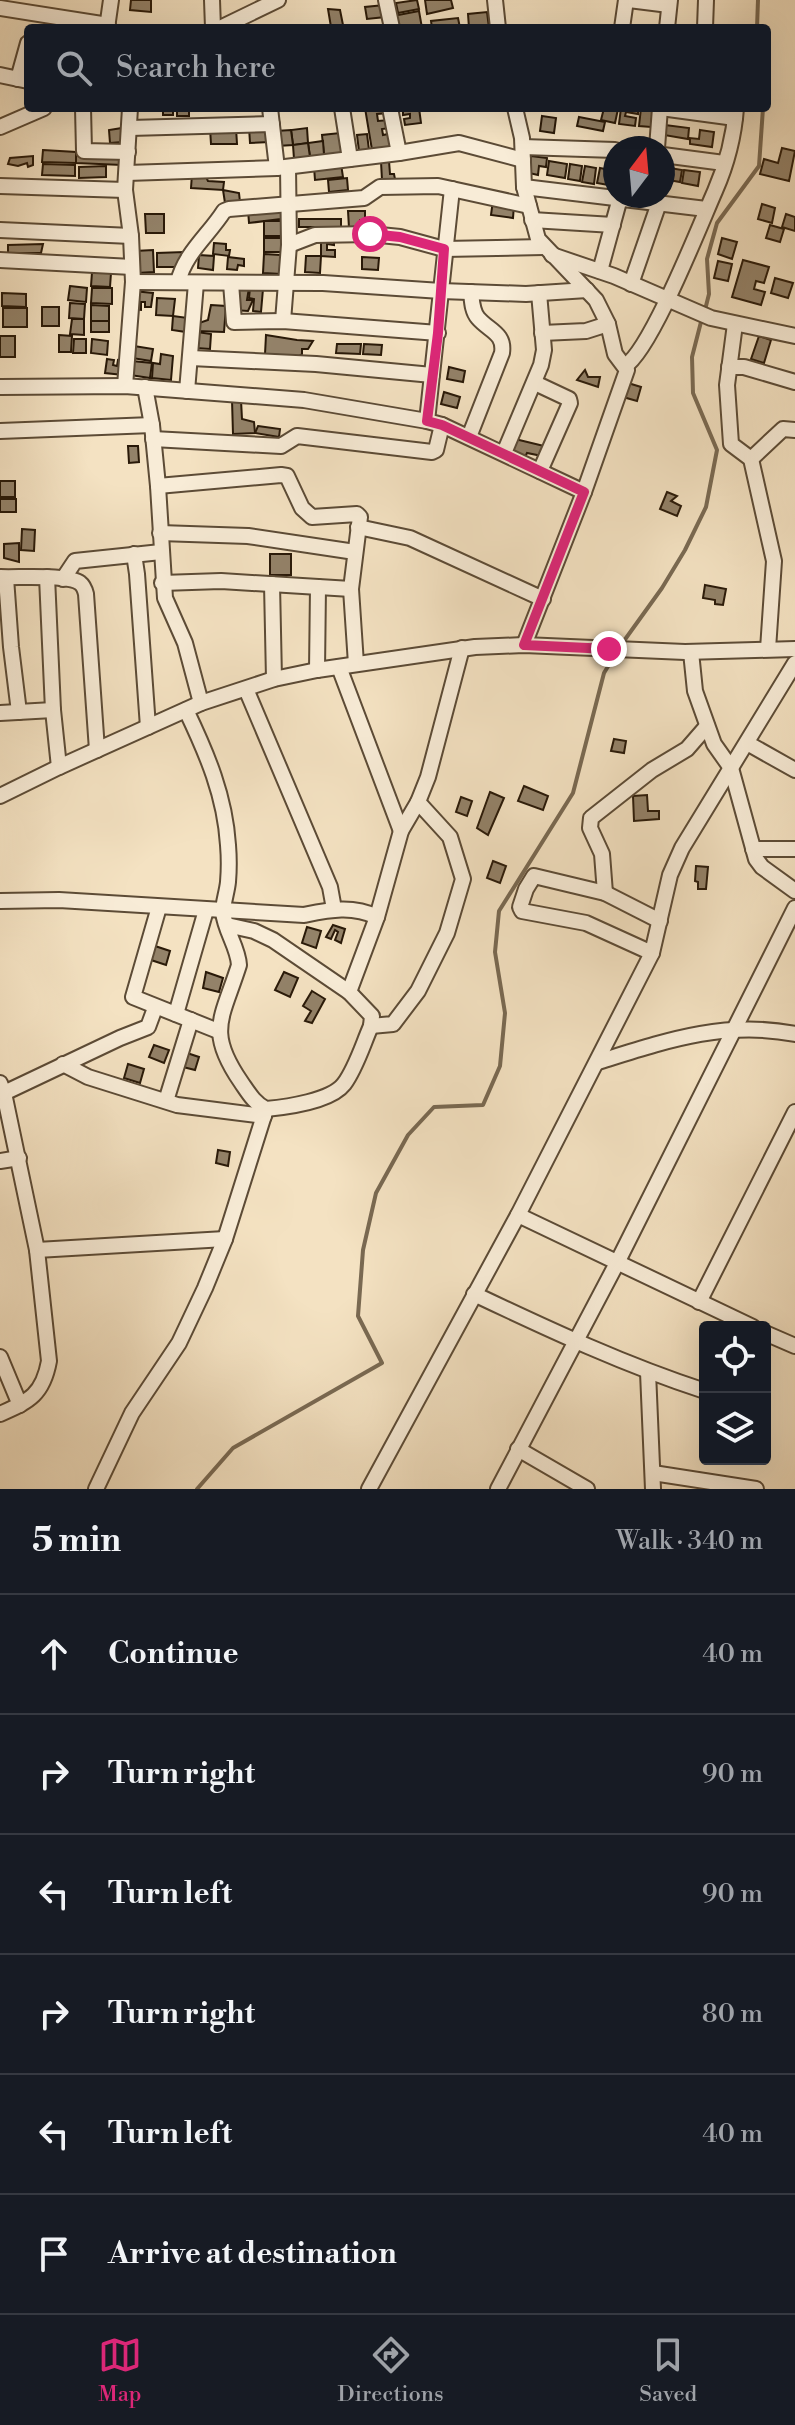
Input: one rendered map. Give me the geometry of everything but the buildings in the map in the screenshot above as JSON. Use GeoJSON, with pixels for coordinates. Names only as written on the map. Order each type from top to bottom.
{"type":"FeatureCollection","features":[{"type":"Feature","properties":{"kind":"street"},"geometry":{"type":"LineString","coordinates":[[108,24],[111,0]]}},
{"type":"Feature","properties":{"kind":"street"},"geometry":{"type":"LineString","coordinates":[[212,0],[221,24]]}},
{"type":"Feature","properties":{"kind":"street"},"geometry":{"type":"LineString","coordinates":[[228,24],[278,0]]}},
{"type":"Feature","properties":{"kind":"street"},"geometry":{"type":"LineString","coordinates":[[386,0],[391,24]]}},
{"type":"Feature","properties":{"kind":"street"},"geometry":{"type":"LineString","coordinates":[[495,0],[498,24]]}},
{"type":"Feature","properties":{"kind":"street"},"geometry":{"type":"LineString","coordinates":[[623,24],[627,0],[669,2],[667,24]]}},
{"type":"Feature","properties":{"kind":"street"},"geometry":{"type":"LineString","coordinates":[[705,24],[706,0]]}},
{"type":"Feature","properties":{"kind":"street"},"geometry":{"type":"LineString","coordinates":[[0,8],[34,21],[80,24]]}},
{"type":"Feature","properties":{"kind":"street"},"geometry":{"type":"LineString","coordinates":[[0,75],[23,80]]}},
{"type":"Feature","properties":{"kind":"street"},"geometry":{"type":"LineString","coordinates":[[1,131],[37,112]]}},
{"type":"Feature","properties":{"kind":"street"},"geometry":{"type":"LineString","coordinates":[[83,112],[84,151],[128,152]]}},
{"type":"Feature","properties":{"kind":"street"},"geometry":{"type":"LineString","coordinates":[[125,386],[132,274],[125,190],[130,112]]}},
{"type":"Feature","properties":{"kind":"street"},"geometry":{"type":"LineString","coordinates":[[270,112],[289,206],[283,321]]}},
{"type":"Feature","properties":{"kind":"street"},"geometry":{"type":"LineString","coordinates":[[343,112],[350,159]]}},
{"type":"Feature","properties":{"kind":"street"},"geometry":{"type":"LineString","coordinates":[[391,112],[399,153]]}},
{"type":"Feature","properties":{"kind":"street"},"geometry":{"type":"LineString","coordinates":[[516,112],[530,213],[547,251],[596,300],[608,324],[615,354],[625,366],[627,375],[524,645]]}},
{"type":"Feature","properties":{"kind":"street"},"geometry":{"type":"LineString","coordinates":[[658,136],[660,112]]}},
{"type":"Feature","properties":{"kind":"street"},"geometry":{"type":"LineString","coordinates":[[625,366],[636,357],[667,299],[724,163],[736,113]]}},
{"type":"Feature","properties":{"kind":"street"},"geometry":{"type":"LineString","coordinates":[[130,128],[272,124]]}},
{"type":"Feature","properties":{"kind":"street"},"geometry":{"type":"LineString","coordinates":[[127,173],[283,167],[459,143],[523,153],[603,150]]}},
{"type":"Feature","properties":{"kind":"street"},"geometry":{"type":"LineString","coordinates":[[675,157],[724,163]]}},
{"type":"Feature","properties":{"kind":"street"},"geometry":{"type":"LineString","coordinates":[[0,186],[125,190]]}},
{"type":"Feature","properties":{"kind":"street"},"geometry":{"type":"LineString","coordinates":[[178,282],[186,259],[218,223],[224,211],[364,198],[380,187],[438,186],[530,213],[613,225]]}},
{"type":"Feature","properties":{"kind":"street"},"geometry":{"type":"LineString","coordinates":[[524,187],[603,196]]}},
{"type":"Feature","properties":{"kind":"street"},"geometry":{"type":"LineString","coordinates":[[0,431],[152,432],[281,446],[297,436],[436,450],[432,375],[452,189]]}},
{"type":"Feature","properties":{"kind":"street"},"geometry":{"type":"LineString","coordinates":[[675,205],[706,209]]}},
{"type":"Feature","properties":{"kind":"street"},"geometry":{"type":"LineString","coordinates":[[600,271],[617,208]]}},
{"type":"Feature","properties":{"kind":"street"},"geometry":{"type":"LineString","coordinates":[[631,284],[657,208]]}},
{"type":"Feature","properties":{"kind":"street"},"geometry":{"type":"LineString","coordinates":[[0,230],[131,236]]}},
{"type":"Feature","properties":{"kind":"street"},"geometry":{"type":"LineString","coordinates":[[289,245],[315,235],[370,234],[400,237],[444,249],[547,251],[711,318],[795,336]]}},
{"type":"Feature","properties":{"kind":"street"},"geometry":{"type":"LineString","coordinates":[[0,260],[196,283],[323,283],[471,292],[587,290]]}},
{"type":"Feature","properties":{"kind":"street"},"geometry":{"type":"LineString","coordinates":[[187,391],[196,283]]}},
{"type":"Feature","properties":{"kind":"street"},"geometry":{"type":"LineString","coordinates":[[231,283],[233,321],[283,321],[438,333]]}},
{"type":"Feature","properties":{"kind":"street"},"geometry":{"type":"LineString","coordinates":[[469,437],[503,344],[500,337],[478,319],[471,292]]}},
{"type":"Feature","properties":{"kind":"street"},"geometry":{"type":"LineString","coordinates":[[504,453],[535,383],[544,350],[539,293]]}},
{"type":"Feature","properties":{"kind":"street"},"geometry":{"type":"LineString","coordinates":[[542,333],[586,331],[608,324]]}},
{"type":"Feature","properties":{"kind":"street"},"geometry":{"type":"LineString","coordinates":[[735,324],[727,385],[731,444],[751,459],[774,561],[768,649]]}},
{"type":"Feature","properties":{"kind":"street"},"geometry":{"type":"LineString","coordinates":[[191,358],[316,364],[432,375]]}},
{"type":"Feature","properties":{"kind":"street"},"geometry":{"type":"LineString","coordinates":[[729,367],[744,367],[795,382]]}},
{"type":"Feature","properties":{"kind":"street"},"geometry":{"type":"LineString","coordinates":[[535,383],[569,399],[570,403],[540,471]]}},
{"type":"Feature","properties":{"kind":"street"},"geometry":{"type":"LineString","coordinates":[[0,387],[125,386],[304,400],[434,423],[584,492]]}},
{"type":"Feature","properties":{"kind":"street"},"geometry":{"type":"LineString","coordinates":[[145,387],[158,486],[162,583],[165,598],[185,643],[201,703]]}},
{"type":"Feature","properties":{"kind":"street"},"geometry":{"type":"LineString","coordinates":[[751,459],[783,429],[795,430]]}},
{"type":"Feature","properties":{"kind":"street"},"geometry":{"type":"LineString","coordinates":[[158,486],[287,476],[312,517],[354,513],[360,517],[351,589],[356,664]]}},
{"type":"Feature","properties":{"kind":"street"},"geometry":{"type":"LineString","coordinates":[[358,527],[410,538],[543,599]]}},
{"type":"Feature","properties":{"kind":"street"},"geometry":{"type":"LineString","coordinates":[[160,533],[248,536],[355,552]]}},
{"type":"Feature","properties":{"kind":"street"},"geometry":{"type":"LineString","coordinates":[[63,579],[75,561],[161,552]]}},
{"type":"Feature","properties":{"kind":"street"},"geometry":{"type":"LineString","coordinates":[[134,554],[148,727]]}},
{"type":"Feature","properties":{"kind":"street"},"geometry":{"type":"LineString","coordinates":[[19,712],[7,668],[2,576],[79,581],[86,594],[97,750]]}},
{"type":"Feature","properties":{"kind":"street"},"geometry":{"type":"LineString","coordinates":[[47,577],[59,767]]}},
{"type":"Feature","properties":{"kind":"street"},"geometry":{"type":"LineString","coordinates":[[162,583],[221,581],[351,589]]}},
{"type":"Feature","properties":{"kind":"street"},"geometry":{"type":"LineString","coordinates":[[272,584],[274,679]]}},
{"type":"Feature","properties":{"kind":"street"},"geometry":{"type":"LineString","coordinates":[[317,670],[318,587]]}},
{"type":"Feature","properties":{"kind":"street"},"geometry":{"type":"LineString","coordinates":[[0,796],[201,703],[274,679],[317,670],[462,648],[524,645],[691,652],[795,649]]}},
{"type":"Feature","properties":{"kind":"street"},"geometry":{"type":"LineString","coordinates":[[349,992],[377,917],[401,831],[428,777],[462,648]]}},
{"type":"Feature","properties":{"kind":"street"},"geometry":{"type":"LineString","coordinates":[[691,652],[695,691],[714,744],[731,768],[753,849],[762,867],[795,891]]}},
{"type":"Feature","properties":{"kind":"street"},"geometry":{"type":"LineString","coordinates":[[369,1489],[518,1215],[652,953],[670,875],[682,848],[795,663]]}},
{"type":"Feature","properties":{"kind":"street"},"geometry":{"type":"LineString","coordinates":[[339,667],[401,831]]}},
{"type":"Feature","properties":{"kind":"street"},"geometry":{"type":"LineString","coordinates":[[246,689],[330,887],[334,909]]}},
{"type":"Feature","properties":{"kind":"street"},"geometry":{"type":"LineString","coordinates":[[0,713],[53,710]]}},
{"type":"Feature","properties":{"kind":"street"},"geometry":{"type":"LineString","coordinates":[[186,710],[210,759],[220,793],[228,843],[225,918],[239,965],[218,1031],[221,1051],[265,1112]]}},
{"type":"Feature","properties":{"kind":"street"},"geometry":{"type":"LineString","coordinates":[[605,893],[602,854],[590,828],[591,818],[652,770],[687,749],[707,726]]}},
{"type":"Feature","properties":{"kind":"street"},"geometry":{"type":"LineString","coordinates":[[747,743],[795,770]]}},
{"type":"Feature","properties":{"kind":"street"},"geometry":{"type":"LineString","coordinates":[[371,1026],[393,1024],[410,1003],[447,933],[463,879],[450,837],[418,802]]}},
{"type":"Feature","properties":{"kind":"street"},"geometry":{"type":"LineString","coordinates":[[753,849],[795,849]]}},
{"type":"Feature","properties":{"kind":"street"},"geometry":{"type":"LineString","coordinates":[[652,953],[586,923],[522,911],[520,907],[534,876],[605,893],[660,921]]}},
{"type":"Feature","properties":{"kind":"street"},"geometry":{"type":"LineString","coordinates":[[498,1489],[794,916],[780,880]]}},
{"type":"Feature","properties":{"kind":"street"},"geometry":{"type":"LineString","coordinates":[[0,901],[59,900],[206,910],[264,934],[349,992],[372,1016],[371,1026],[346,1082],[338,1090],[328,1096],[265,1112],[166,1101],[88,1077],[63,1064]]}},
{"type":"Feature","properties":{"kind":"street"},"geometry":{"type":"LineString","coordinates":[[159,907],[133,994],[135,1000],[218,1031]]}},
{"type":"Feature","properties":{"kind":"street"},"geometry":{"type":"LineString","coordinates":[[225,918],[304,915],[334,909],[352,909],[377,917]]}},
{"type":"Feature","properties":{"kind":"street"},"geometry":{"type":"LineString","coordinates":[[176,1014],[206,910]]}},
{"type":"Feature","properties":{"kind":"street"},"geometry":{"type":"LineString","coordinates":[[0,1414],[40,1391],[49,1361],[37,1250],[2,1088],[148,1027],[155,1008]]}},
{"type":"Feature","properties":{"kind":"street"},"geometry":{"type":"LineString","coordinates":[[166,1101],[191,1020]]}},
{"type":"Feature","properties":{"kind":"street"},"geometry":{"type":"LineString","coordinates":[[598,1062],[707,1031],[776,1030],[795,1034]]}},
{"type":"Feature","properties":{"kind":"street"},"geometry":{"type":"LineString","coordinates":[[96,1489],[132,1413],[179,1343],[225,1239],[265,1112]]}},
{"type":"Feature","properties":{"kind":"street"},"geometry":{"type":"LineString","coordinates":[[699,1302],[795,1112]]}},
{"type":"Feature","properties":{"kind":"street"},"geometry":{"type":"LineString","coordinates":[[0,1161],[19,1158]]}},
{"type":"Feature","properties":{"kind":"street"},"geometry":{"type":"LineString","coordinates":[[518,1215],[740,1321]]}},
{"type":"Feature","properties":{"kind":"street"},"geometry":{"type":"LineString","coordinates":[[37,1250],[225,1239]]}},
{"type":"Feature","properties":{"kind":"street"},"geometry":{"type":"LineString","coordinates":[[474,1294],[576,1342],[699,1389]]}},
{"type":"Feature","properties":{"kind":"street"},"geometry":{"type":"LineString","coordinates":[[771,1336],[795,1346]]}},
{"type":"Feature","properties":{"kind":"street"},"geometry":{"type":"LineString","coordinates":[[0,1357],[20,1405]]}},
{"type":"Feature","properties":{"kind":"street"},"geometry":{"type":"LineString","coordinates":[[648,1372],[653,1489]]}},
{"type":"Feature","properties":{"kind":"street"},"geometry":{"type":"LineString","coordinates":[[518,1449],[587,1489]]}},
{"type":"Feature","properties":{"kind":"street"},"geometry":{"type":"LineString","coordinates":[[653,1473],[756,1489]]}},
{"type":"Feature","properties":{"kind":"waterway"},"geometry":{"type":"LineString","coordinates":[[757,24],[758,0]]}},
{"type":"Feature","properties":{"kind":"waterway"},"geometry":{"type":"LineString","coordinates":[[705,310],[709,294],[707,259],[717,223],[759,166],[763,112]]}},
{"type":"Feature","properties":{"kind":"waterway"},"geometry":{"type":"LineString","coordinates":[[621,645],[662,588],[706,507],[717,450],[693,393],[692,357],[702,318]]}},
{"type":"Feature","properties":{"kind":"waterway"},"geometry":{"type":"LineString","coordinates":[[197,1489],[233,1448],[382,1363],[358,1316],[363,1250],[376,1193],[408,1135],[434,1107],[483,1105],[500,1066],[505,1013],[495,952],[499,911],[573,793],[604,673],[616,653]]}},
{"type":"Feature","properties":{"kind":"route"},"geometry":{"type":"LineString","coordinates":[[370,234],[400,237],[444,249],[427,421],[504,453],[584,492],[524,645],[609,649]]}}]}
